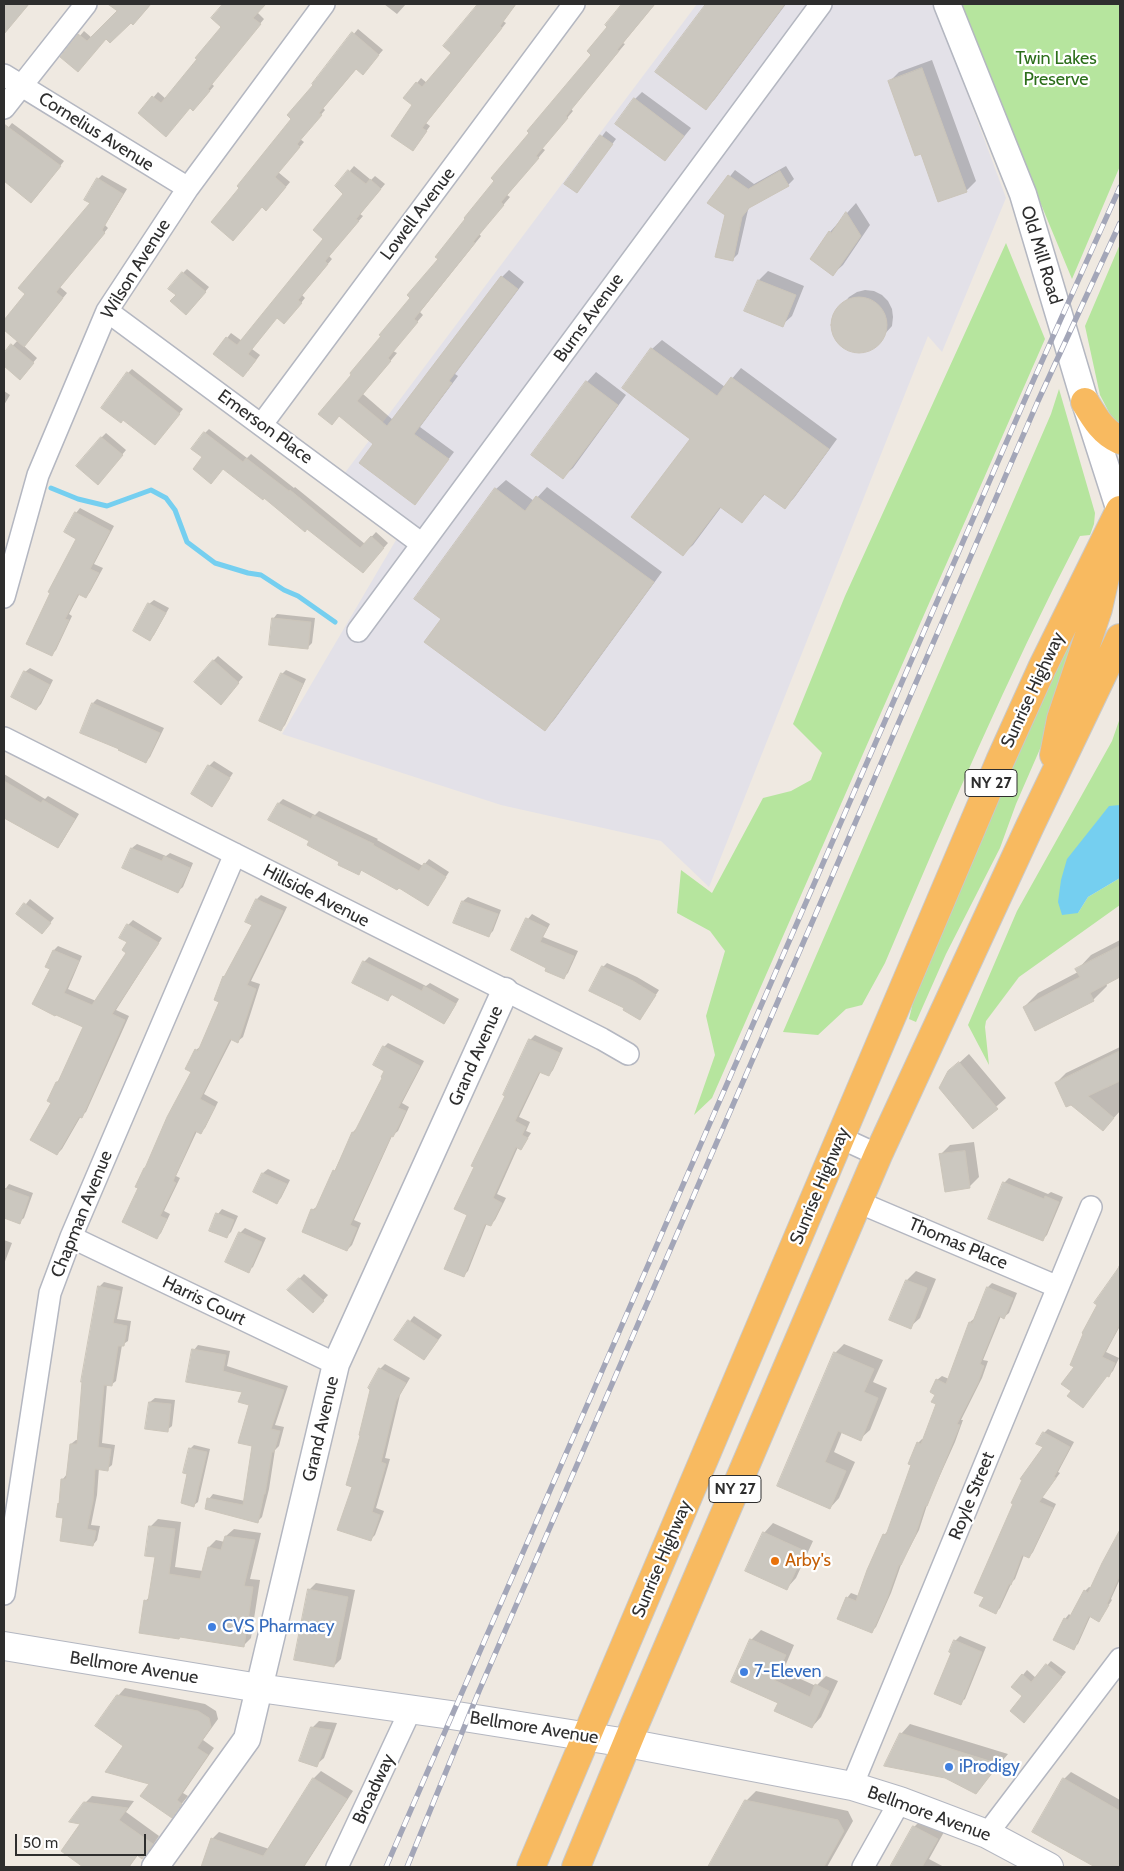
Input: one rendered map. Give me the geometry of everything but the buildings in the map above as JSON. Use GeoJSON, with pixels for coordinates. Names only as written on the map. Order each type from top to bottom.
{"type":"FeatureCollection","features":[{"type":"Feature","properties":{"kind":"highway"},"geometry":{"type":"LineString","coordinates":[[1085,402],[1102,426],[1120,440]]}},
{"type":"Feature","properties":{"kind":"highway"},"geometry":{"type":"LineString","coordinates":[[1047,792],[1061,719],[1098,609],[1120,511]]}},
{"type":"Feature","properties":{"kind":"highway","name":"Sunrise Highway"},"geometry":{"type":"LineString","coordinates":[[531,1867],[1000,761],[1042,668],[1120,511]]}},
{"type":"Feature","properties":{"kind":"highway","name":"NY 27"},"geometry":{"type":"LineString","coordinates":[[576,1867],[878,1155],[1120,638]]}},
{"type":"Feature","properties":{"kind":"main road","name":"Bellmore Avenue"},"geometry":{"type":"LineString","coordinates":[[4,1646],[259,1688],[627,1743],[852,1786],[900,1800],[987,1834],[1049,1867]]}},
{"type":"Feature","properties":{"kind":"street"},"geometry":{"type":"LineString","coordinates":[[4,108],[12,81],[86,4]]}},
{"type":"Feature","properties":{"kind":"street","name":"Wilson Avenue"},"geometry":{"type":"LineString","coordinates":[[4,597],[38,475],[107,310],[188,188],[324,4]]}},
{"type":"Feature","properties":{"kind":"street","name":"Lowell Avenue"},"geometry":{"type":"LineString","coordinates":[[262,424],[574,4]]}},
{"type":"Feature","properties":{"kind":"street","name":"Burns Avenue"},"geometry":{"type":"LineString","coordinates":[[358,631],[822,4]]}},
{"type":"Feature","properties":{"kind":"street","name":"Old Mill Road"},"geometry":{"type":"LineString","coordinates":[[947,4],[1023,194],[1085,402],[1120,511]]}},
{"type":"Feature","properties":{"kind":"street","name":"Cornelius Avenue"},"geometry":{"type":"LineString","coordinates":[[12,81],[188,188]]}},
{"type":"Feature","properties":{"kind":"street","name":"Emerson Place"},"geometry":{"type":"LineString","coordinates":[[107,310],[422,544]]}},
{"type":"Feature","properties":{"kind":"street","name":"Hillside Avenue"},"geometry":{"type":"LineString","coordinates":[[4,738],[602,1039],[628,1054]]}},
{"type":"Feature","properties":{"kind":"street","name":"Chapman Avenue"},"geometry":{"type":"LineString","coordinates":[[4,1594],[50,1293],[71,1237],[235,854]]}},
{"type":"Feature","properties":{"kind":"street","name":"Grand Avenue"},"geometry":{"type":"LineString","coordinates":[[155,1867],[247,1739],[336,1364],[505,991]]}},
{"type":"Feature","properties":{"kind":"street"},"geometry":{"type":"LineString","coordinates":[[841,1138],[878,1155]]}},
{"type":"Feature","properties":{"kind":"street","name":"Thomas Place"},"geometry":{"type":"LineString","coordinates":[[858,1202],[1058,1287]]}},
{"type":"Feature","properties":{"kind":"street","name":"Royle Street"},"geometry":{"type":"LineString","coordinates":[[852,1786],[1092,1206]]}},
{"type":"Feature","properties":{"kind":"street","name":"Harris Court"},"geometry":{"type":"LineString","coordinates":[[71,1237],[336,1364]]}},
{"type":"Feature","properties":{"kind":"street"},"geometry":{"type":"LineString","coordinates":[[987,1834],[1120,1659]]}},
{"type":"Feature","properties":{"kind":"street","name":"Broadway"},"geometry":{"type":"LineString","coordinates":[[337,1867],[410,1710]]}},
{"type":"Feature","properties":{"kind":"street"},"geometry":{"type":"LineString","coordinates":[[863,1867],[900,1800]]}},
{"type":"Feature","properties":{"kind":"shaded area"},"geometry":{"type":"Polygon","coordinates":[[[697,4],[934,4],[1006,198],[942,352],[928,336],[709,887],[661,841],[501,805],[282,734],[406,523],[344,474],[697,4]]]}},
{"type":"Feature","properties":{"kind":"green space","name":"Twin Lakes Preserve"},"geometry":{"type":"Polygon","coordinates":[[[958,4],[1120,4],[1120,166],[1072,279],[958,4]]]}},
{"type":"Feature","properties":{"kind":"green space"},"geometry":{"type":"Polygon","coordinates":[[[1006,243],[1045,339],[712,1098],[694,1115],[715,1055],[706,1016],[725,951],[710,931],[677,913],[681,870],[712,893],[763,798],[791,791],[811,780],[822,753],[793,724],[845,596],[1006,243]]]}},
{"type":"Feature","properties":{"kind":"green space"},"geometry":{"type":"Polygon","coordinates":[[[1120,244],[1120,424],[1112,418],[1100,395],[1085,326],[1120,244]]]}},
{"type":"Feature","properties":{"kind":"green space"},"geometry":{"type":"Polygon","coordinates":[[[1059,389],[1095,513],[1090,535],[1080,536],[1053,588],[955,801],[885,963],[862,1005],[846,1009],[818,1035],[783,1032],[1051,414],[1059,389]]]}},
{"type":"Feature","properties":{"kind":"green space"},"geometry":{"type":"Polygon","coordinates":[[[1082,614],[1043,742],[1016,804],[1000,848],[946,954],[916,1022],[909,1019],[916,990],[1035,714],[1082,614]]]}},
{"type":"Feature","properties":{"kind":"green space"},"geometry":{"type":"Polygon","coordinates":[[[1120,718],[1120,805],[1100,818],[1088,834],[1078,913],[1088,897],[1120,878],[1120,905],[1019,977],[986,1021],[989,1065],[968,1025],[1017,911],[1112,741],[1120,718]]]}},
{"type":"Feature","properties":{"kind":"water"},"geometry":{"type":"Polygon","coordinates":[[[1120,805],[1120,878],[1088,897],[1078,913],[1062,915],[1058,902],[1061,880],[1067,859],[1109,806],[1120,805]]]}},
{"type":"Feature","properties":{"kind":"waterway"},"geometry":{"type":"LineString","coordinates":[[51,488],[78,499],[107,506],[151,490],[166,498],[175,510],[187,542],[215,563],[261,575],[284,590],[298,596],[335,622]]}},
{"type":"Feature","properties":{"kind":"railway"},"geometry":{"type":"LineString","coordinates":[[386,1867],[1030,388],[1120,187]]}},
{"type":"Feature","properties":{"kind":"railway"},"geometry":{"type":"LineString","coordinates":[[407,1867],[479,1691],[1038,401],[1120,223]]}},
{"type":"Feature","properties":{"kind":"place","name":"Arby's"},"geometry":{"type":"Point","coordinates":[775,1561]}},
{"type":"Feature","properties":{"kind":"place","name":"CVS Pharmacy"},"geometry":{"type":"Point","coordinates":[212,1627]}},
{"type":"Feature","properties":{"kind":"place","name":"7-Eleven"},"geometry":{"type":"Point","coordinates":[744,1672]}},
{"type":"Feature","properties":{"kind":"place","name":"iProdigy"},"geometry":{"type":"Point","coordinates":[949,1767]}}]}
